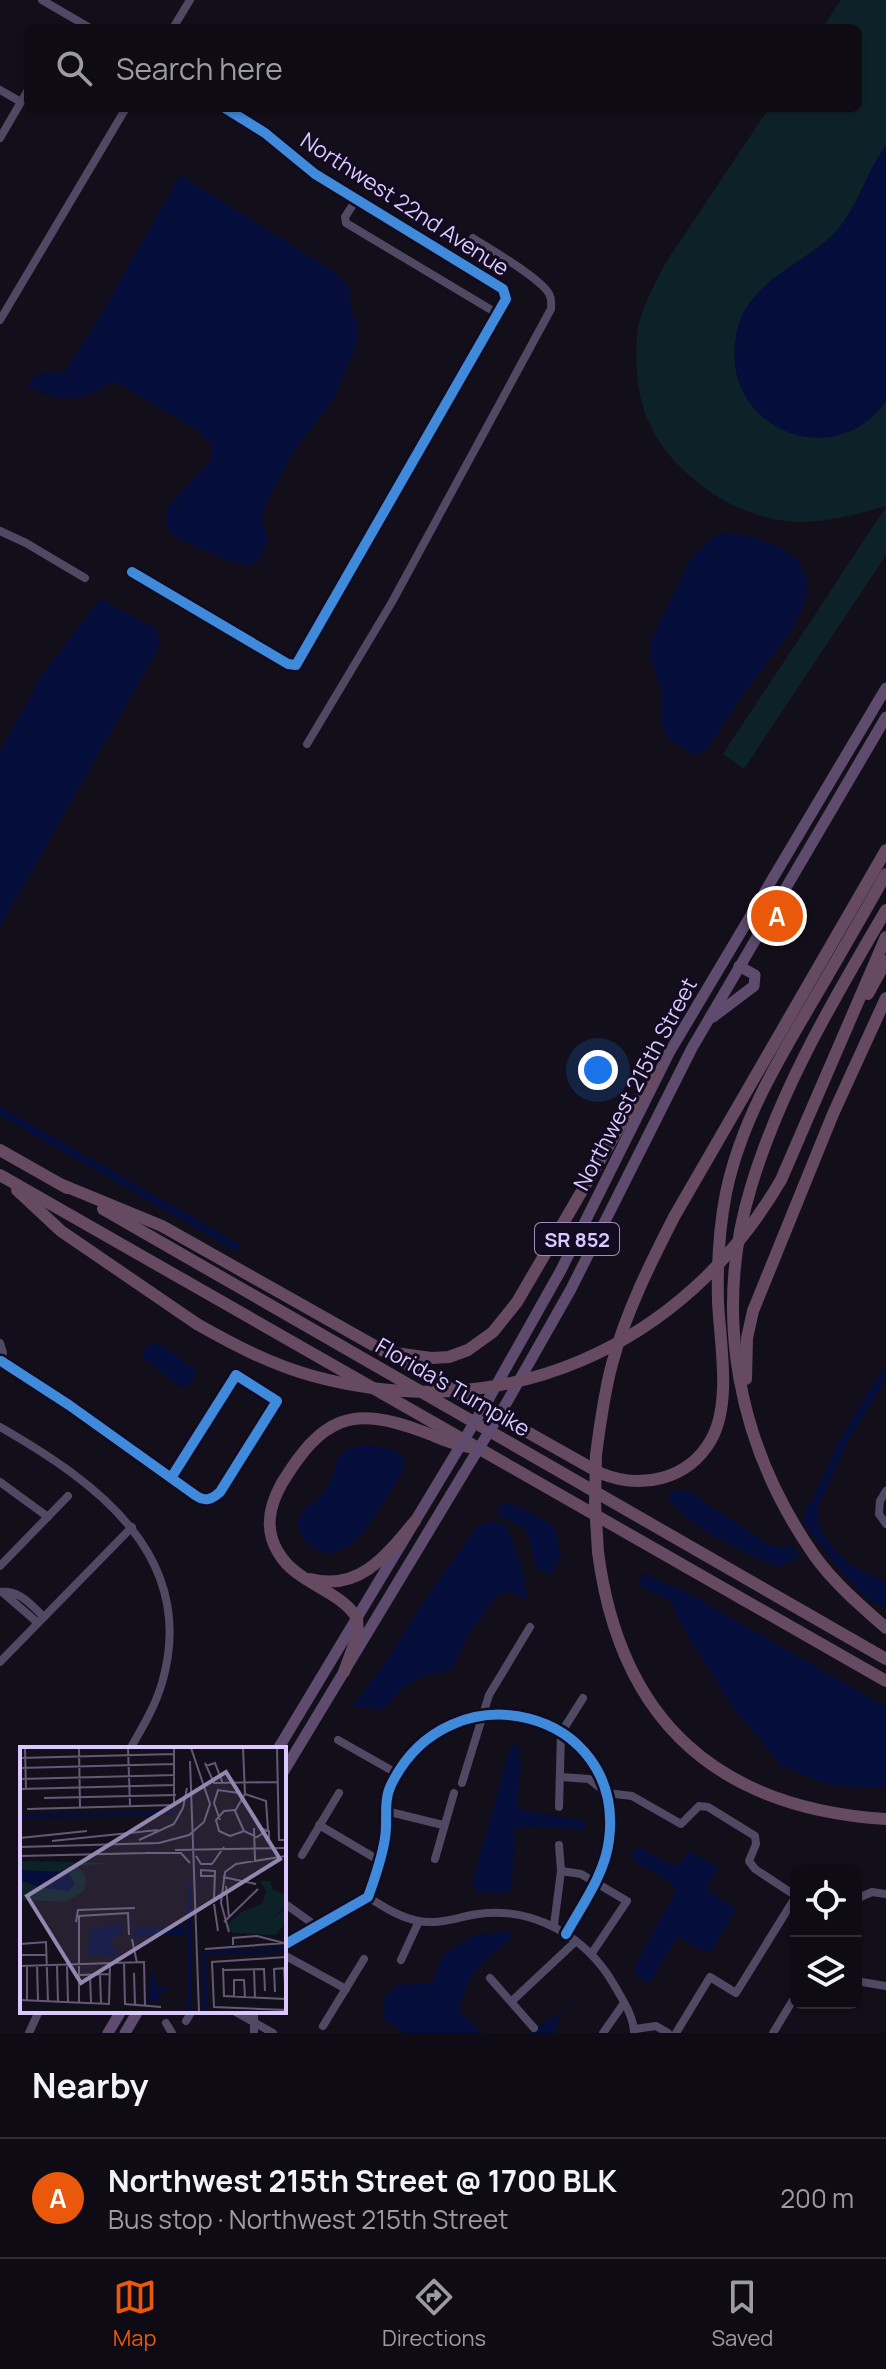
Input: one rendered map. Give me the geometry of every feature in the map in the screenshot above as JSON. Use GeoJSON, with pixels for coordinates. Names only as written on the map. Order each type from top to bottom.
{"type":"FeatureCollection","features":[{"type":"Feature","properties":{"kind":"highway"},"geometry":{"type":"LineString","coordinates":[[886,850],[674,1217],[645,1275],[612,1363],[602,1407],[596,1455],[595,1503],[598,1552],[608,1608],[620,1647],[648,1699],[684,1742],[728,1775],[774,1798],[827,1813],[886,1819]]}},
{"type":"Feature","properties":{"kind":"highway"},"geometry":{"type":"LineString","coordinates":[[60,1184],[162,1226],[610,1477],[630,1482],[652,1481],[682,1470],[698,1457],[711,1439],[722,1409],[719,1245],[727,1191],[740,1144],[766,1082],[886,874]]}},
{"type":"Feature","properties":{"kind":"highway"},"geometry":{"type":"LineString","coordinates":[[886,910],[801,1058],[751,1186],[735,1260],[733,1346],[745,1411],[765,1470],[785,1508],[815,1557],[886,1628]]}},
{"type":"Feature","properties":{"kind":"highway"},"geometry":{"type":"LineString","coordinates":[[1,1176],[61,1231],[197,1324],[254,1354],[310,1376],[341,1384],[412,1392],[478,1389],[517,1383],[590,1359],[627,1340],[684,1298],[722,1263],[743,1238],[781,1180],[886,937]]}},
{"type":"Feature","properties":{"kind":"highway"},"geometry":{"type":"LineString","coordinates":[[837,1053],[886,961]]}},
{"type":"Feature","properties":{"kind":"highway"},"geometry":{"type":"LineString","coordinates":[[785,1508],[753,1415],[745,1365],[747,1338],[753,1311],[777,1248],[886,998]]}},
{"type":"Feature","properties":{"kind":"highway"},"geometry":{"type":"LineString","coordinates":[[384,1351],[441,1358],[468,1350],[493,1332],[517,1302],[624,1119],[658,1074]]}},
{"type":"Feature","properties":{"kind":"highway","name":"Florida's Turnpike"},"geometry":{"type":"LineString","coordinates":[[0,1150],[886,1659]]}},
{"type":"Feature","properties":{"kind":"highway","name":"Florida's Turnpike"},"geometry":{"type":"LineString","coordinates":[[1,1176],[886,1681]]}},
{"type":"Feature","properties":{"kind":"highway"},"geometry":{"type":"LineString","coordinates":[[344,1672],[358,1634],[357,1618],[344,1603],[315,1587],[290,1567],[277,1551],[270,1533],[270,1512],[275,1497],[301,1453],[326,1429],[352,1420],[388,1421],[453,1445],[481,1449]]}},
{"type":"Feature","properties":{"kind":"highway"},"geometry":{"type":"LineString","coordinates":[[305,1578],[333,1583],[362,1574],[388,1554],[415,1521]]}},
{"type":"Feature","properties":{"kind":"main road","name":"Northwest 215th Street"},"geometry":{"type":"LineString","coordinates":[[279,1747],[488,1400],[561,1270],[658,1074],[886,688]]}},
{"type":"Feature","properties":{"kind":"main road","name":"Northwest 215th Street"},"geometry":{"type":"LineString","coordinates":[[286,1768],[503,1409],[564,1301],[658,1110],[706,1022],[886,717]]}},
{"type":"Feature","properties":{"kind":"main road"},"geometry":{"type":"LineString","coordinates":[[706,1022],[754,986],[755,975],[739,966]]}},
{"type":"Feature","properties":{"kind":"main road"},"geometry":{"type":"LineString","coordinates":[[108,2033],[120,2013]]}},
{"type":"Feature","properties":{"kind":"main road"},"geometry":{"type":"LineString","coordinates":[[125,2033],[137,2013]]}},
{"type":"Feature","properties":{"kind":"street"},"geometry":{"type":"LineString","coordinates":[[42,0],[83,24]]}},
{"type":"Feature","properties":{"kind":"street"},"geometry":{"type":"LineString","coordinates":[[175,24],[190,0]]}},
{"type":"Feature","properties":{"kind":"street"},"geometry":{"type":"LineString","coordinates":[[67,24],[71,17]]}},
{"type":"Feature","properties":{"kind":"street"},"geometry":{"type":"LineString","coordinates":[[0,90],[21,102]]}},
{"type":"Feature","properties":{"kind":"street"},"geometry":{"type":"LineString","coordinates":[[0,138],[24,97]]}},
{"type":"Feature","properties":{"kind":"street"},"geometry":{"type":"LineString","coordinates":[[0,320],[124,112]]}},
{"type":"Feature","properties":{"kind":"street","name":"Northwest 22nd Avenue"},"geometry":{"type":"LineString","coordinates":[[231,112],[265,133],[315,174],[503,289],[506,299],[498,314],[346,223],[345,217],[356,200]]}},
{"type":"Feature","properties":{"kind":"street"},"geometry":{"type":"LineString","coordinates":[[307,744],[392,602],[551,309],[550,295],[546,289],[473,238]]}},
{"type":"Feature","properties":{"kind":"street"},"geometry":{"type":"LineString","coordinates":[[0,293],[11,301]]}},
{"type":"Feature","properties":{"kind":"street"},"geometry":{"type":"LineString","coordinates":[[132,572],[288,664],[296,665],[498,314]]}},
{"type":"Feature","properties":{"kind":"street"},"geometry":{"type":"LineString","coordinates":[[0,531],[85,578]]}},
{"type":"Feature","properties":{"kind":"street"},"geometry":{"type":"LineString","coordinates":[[0,1343],[3,1353],[0,1362],[69,1405],[171,1478],[201,1499],[213,1498],[220,1492],[277,1401],[236,1375],[171,1478]]}},
{"type":"Feature","properties":{"kind":"street"},"geometry":{"type":"LineString","coordinates":[[0,1427],[100,1496],[132,1527],[155,1566],[168,1611],[169,1639],[162,1683],[154,1706],[131,1747]]}},
{"type":"Feature","properties":{"kind":"street"},"geometry":{"type":"LineString","coordinates":[[0,1497],[3,1484],[48,1517]]}},
{"type":"Feature","properties":{"kind":"street"},"geometry":{"type":"LineString","coordinates":[[886,1491],[880,1501],[879,1514],[886,1524]]}},
{"type":"Feature","properties":{"kind":"street"},"geometry":{"type":"LineString","coordinates":[[0,1566],[68,1496]]}},
{"type":"Feature","properties":{"kind":"street"},"geometry":{"type":"LineString","coordinates":[[0,1662],[132,1527]]}},
{"type":"Feature","properties":{"kind":"street"},"geometry":{"type":"LineString","coordinates":[[1,1592],[41,1620]]}},
{"type":"Feature","properties":{"kind":"street"},"geometry":{"type":"LineString","coordinates":[[462,1783],[489,1695],[530,1627]]}},
{"type":"Feature","properties":{"kind":"street"},"geometry":{"type":"LineString","coordinates":[[559,1807],[561,1733],[583,1698]]}},
{"type":"Feature","properties":{"kind":"street"},"geometry":{"type":"LineString","coordinates":[[286,1944],[368,1897],[386,1834],[390,1786],[419,1744],[454,1721],[481,1714],[518,1714],[561,1733],[580,1748],[601,1778],[607,1793],[609,1841],[595,1882],[566,1934]]}},
{"type":"Feature","properties":{"kind":"street"},"geometry":{"type":"LineString","coordinates":[[338,1740],[398,1774]]}},
{"type":"Feature","properties":{"kind":"street"},"geometry":{"type":"LineString","coordinates":[[561,1777],[589,1779],[607,1793],[632,1796],[681,1824],[699,1806],[708,1807],[755,1836],[756,1844],[749,1861],[755,1869],[790,1892]]}},
{"type":"Feature","properties":{"kind":"street"},"geometry":{"type":"LineString","coordinates":[[302,1855],[339,1793]]}},
{"type":"Feature","properties":{"kind":"street"},"geometry":{"type":"LineString","coordinates":[[435,1859],[454,1793]]}},
{"type":"Feature","properties":{"kind":"street"},"geometry":{"type":"LineString","coordinates":[[386,1811],[443,1825]]}},
{"type":"Feature","properties":{"kind":"street"},"geometry":{"type":"LineString","coordinates":[[319,1825],[380,1861]]}},
{"type":"Feature","properties":{"kind":"street"},"geometry":{"type":"LineString","coordinates":[[554,1925],[561,1871],[559,1845]]}},
{"type":"Feature","properties":{"kind":"street"},"geometry":{"type":"LineString","coordinates":[[561,1871],[581,1874],[627,1901],[592,1953]]}},
{"type":"Feature","properties":{"kind":"street"},"geometry":{"type":"LineString","coordinates":[[862,1896],[872,1892],[886,1894]]}},
{"type":"Feature","properties":{"kind":"street"},"geometry":{"type":"LineString","coordinates":[[368,1897],[389,1910],[419,1921],[436,1922],[481,1913],[502,1913],[554,1925],[592,1953],[624,2003],[634,2031],[656,2026],[668,2033]]}},
{"type":"Feature","properties":{"kind":"street"},"geometry":{"type":"LineString","coordinates":[[286,1904],[316,1926]]}},
{"type":"Feature","properties":{"kind":"street"},"geometry":{"type":"LineString","coordinates":[[676,2033],[710,1977],[736,1993],[790,1906]]}},
{"type":"Feature","properties":{"kind":"street"},"geometry":{"type":"LineString","coordinates":[[401,1960],[419,1921]]}},
{"type":"Feature","properties":{"kind":"street"},"geometry":{"type":"LineString","coordinates":[[512,2001],[576,1941]]}},
{"type":"Feature","properties":{"kind":"street"},"geometry":{"type":"LineString","coordinates":[[286,1956],[346,1989]]}},
{"type":"Feature","properties":{"kind":"street"},"geometry":{"type":"LineString","coordinates":[[323,2026],[364,1959]]}},
{"type":"Feature","properties":{"kind":"street"},"geometry":{"type":"LineString","coordinates":[[490,1978],[534,2028]]}},
{"type":"Feature","properties":{"kind":"street"},"geometry":{"type":"LineString","coordinates":[[862,1982],[886,1986]]}},
{"type":"Feature","properties":{"kind":"street"},"geometry":{"type":"LineString","coordinates":[[603,2033],[624,2003]]}},
{"type":"Feature","properties":{"kind":"street"},"geometry":{"type":"LineString","coordinates":[[773,2033],[790,2005]]}},
{"type":"Feature","properties":{"kind":"street"},"geometry":{"type":"LineString","coordinates":[[29,2033],[38,2013]]}},
{"type":"Feature","properties":{"kind":"street"},"geometry":{"type":"LineString","coordinates":[[186,2021],[191,2013]]}},
{"type":"Feature","properties":{"kind":"street"},"geometry":{"type":"LineString","coordinates":[[238,2013],[273,2033]]}},
{"type":"Feature","properties":{"kind":"street"},"geometry":{"type":"LineString","coordinates":[[254,2013],[254,2033]]}},
{"type":"Feature","properties":{"kind":"street"},"geometry":{"type":"LineString","coordinates":[[166,2023],[172,2033]]}},
{"type":"Feature","properties":{"kind":"shaded area"},"geometry":{"type":"Polygon","coordinates":[[[841,0],[886,0],[886,506],[833,519],[792,522],[758,515],[717,496],[681,468],[666,451],[642,404],[637,374],[637,335],[645,307],[666,262],[766,112],[862,112],[862,24],[825,24],[841,0]]]}},
{"type":"Feature","properties":{"kind":"shaded area"},"geometry":{"type":"Polygon","coordinates":[[[886,146],[886,401],[864,424],[838,435],[811,437],[784,430],[761,416],[744,393],[735,365],[737,331],[743,313],[766,285],[837,230],[886,146]]]}},
{"type":"Feature","properties":{"kind":"shaded area"},"geometry":{"type":"Polygon","coordinates":[[[180,175],[336,273],[349,287],[352,313],[358,324],[358,341],[333,401],[295,449],[268,500],[262,517],[268,540],[260,560],[247,565],[229,561],[175,537],[166,526],[167,507],[211,460],[211,444],[194,428],[114,381],[91,394],[75,397],[49,395],[27,384],[36,375],[64,372],[95,325],[180,175]]]}},
{"type":"Feature","properties":{"kind":"shaded area"},"geometry":{"type":"Polygon","coordinates":[[[886,507],[886,555],[744,769],[723,754],[886,507]]]}},
{"type":"Feature","properties":{"kind":"shaded area"},"geometry":{"type":"Polygon","coordinates":[[[727,533],[759,539],[788,553],[806,575],[807,591],[802,609],[788,635],[744,693],[706,751],[695,755],[669,739],[662,724],[661,687],[650,658],[651,641],[689,561],[713,537],[727,533]]]}},
{"type":"Feature","properties":{"kind":"shaded area"},"geometry":{"type":"Polygon","coordinates":[[[100,599],[155,628],[161,644],[0,927],[0,751],[42,675],[100,599]]]}},
{"type":"Feature","properties":{"kind":"shaded area"},"geometry":{"type":"Polygon","coordinates":[[[153,1343],[162,1345],[195,1369],[192,1382],[184,1387],[177,1385],[143,1358],[141,1353],[153,1343]]]}},
{"type":"Feature","properties":{"kind":"shaded area"},"geometry":{"type":"Polygon","coordinates":[[[366,1445],[387,1449],[401,1456],[405,1460],[402,1473],[366,1529],[354,1542],[328,1553],[314,1548],[301,1534],[299,1518],[325,1491],[343,1452],[366,1445]]]}},
{"type":"Feature","properties":{"kind":"shaded area"},"geometry":{"type":"Polygon","coordinates":[[[673,1490],[688,1491],[771,1546],[793,1546],[799,1556],[777,1567],[733,1546],[704,1530],[678,1510],[668,1498],[673,1490]]]}},
{"type":"Feature","properties":{"kind":"shaded area"},"geometry":{"type":"Polygon","coordinates":[[[507,1502],[555,1527],[561,1556],[554,1571],[548,1573],[537,1569],[526,1531],[498,1513],[500,1504],[507,1502]]]}},
{"type":"Feature","properties":{"kind":"shaded area"},"geometry":{"type":"Polygon","coordinates":[[[808,1502],[819,1509],[818,1523],[836,1551],[851,1564],[886,1582],[886,1607],[868,1600],[803,1523],[808,1502]]]}},
{"type":"Feature","properties":{"kind":"shaded area"},"geometry":{"type":"Polygon","coordinates":[[[490,1521],[506,1525],[520,1561],[527,1600],[514,1593],[504,1592],[497,1596],[469,1633],[453,1667],[422,1677],[402,1688],[384,1709],[354,1707],[477,1527],[490,1521]]]}},
{"type":"Feature","properties":{"kind":"shaded area"},"geometry":{"type":"Polygon","coordinates":[[[643,1573],[688,1593],[886,1707],[886,1788],[840,1786],[818,1781],[781,1765],[733,1708],[686,1633],[670,1601],[638,1585],[643,1573]]]}},
{"type":"Feature","properties":{"kind":"shaded area"},"geometry":{"type":"Polygon","coordinates":[[[514,1743],[519,1747],[521,1763],[517,1809],[580,1820],[586,1823],[586,1830],[528,1826],[514,1829],[515,1852],[510,1892],[476,1893],[472,1884],[509,1751],[514,1743]]]}},
{"type":"Feature","properties":{"kind":"shaded area"},"geometry":{"type":"Polygon","coordinates":[[[639,1847],[676,1867],[690,1851],[718,1867],[707,1889],[736,1909],[711,1952],[677,1937],[650,1983],[638,1977],[634,1968],[676,1890],[666,1879],[635,1861],[631,1855],[639,1847]]]}},
{"type":"Feature","properties":{"kind":"shaded area"},"geometry":{"type":"Polygon","coordinates":[[[508,1931],[513,1937],[472,1976],[459,2011],[482,2033],[404,2033],[383,2019],[385,1995],[399,1985],[432,1983],[443,1955],[472,1936],[508,1931]]]}},
{"type":"Feature","properties":{"kind":"shaded area"},"geometry":{"type":"Polygon","coordinates":[[[562,2011],[554,2033],[530,2033],[562,2011]]]}},
{"type":"Feature","properties":{"kind":"waterway"},"geometry":{"type":"LineString","coordinates":[[0,1111],[235,1246]]}},
{"type":"Feature","properties":{"kind":"waterway"},"geometry":{"type":"LineString","coordinates":[[811,1513],[843,1442],[886,1371]]}},
{"type":"Feature","properties":{"kind":"cycle path"},"geometry":{"type":"LineString","coordinates":[[132,572],[288,664],[296,665],[506,299],[503,289],[315,174],[265,133],[231,112]]}},
{"type":"Feature","properties":{"kind":"cycle path"},"geometry":{"type":"LineString","coordinates":[[1,1361],[69,1405],[195,1495],[205,1499],[220,1492],[277,1401],[236,1375],[171,1478]]}},
{"type":"Feature","properties":{"kind":"cycle path"},"geometry":{"type":"LineString","coordinates":[[286,1944],[368,1897],[384,1845],[386,1804],[391,1785],[418,1748],[452,1725],[490,1715],[528,1718],[563,1733],[590,1759],[607,1795],[607,1853],[592,1889],[566,1934]]}},
{"type":"Feature","properties":{"kind":"place","name":"Northwest 215th Street @ 1700 BLK"},"geometry":{"type":"Point","coordinates":[777,916]}}]}
